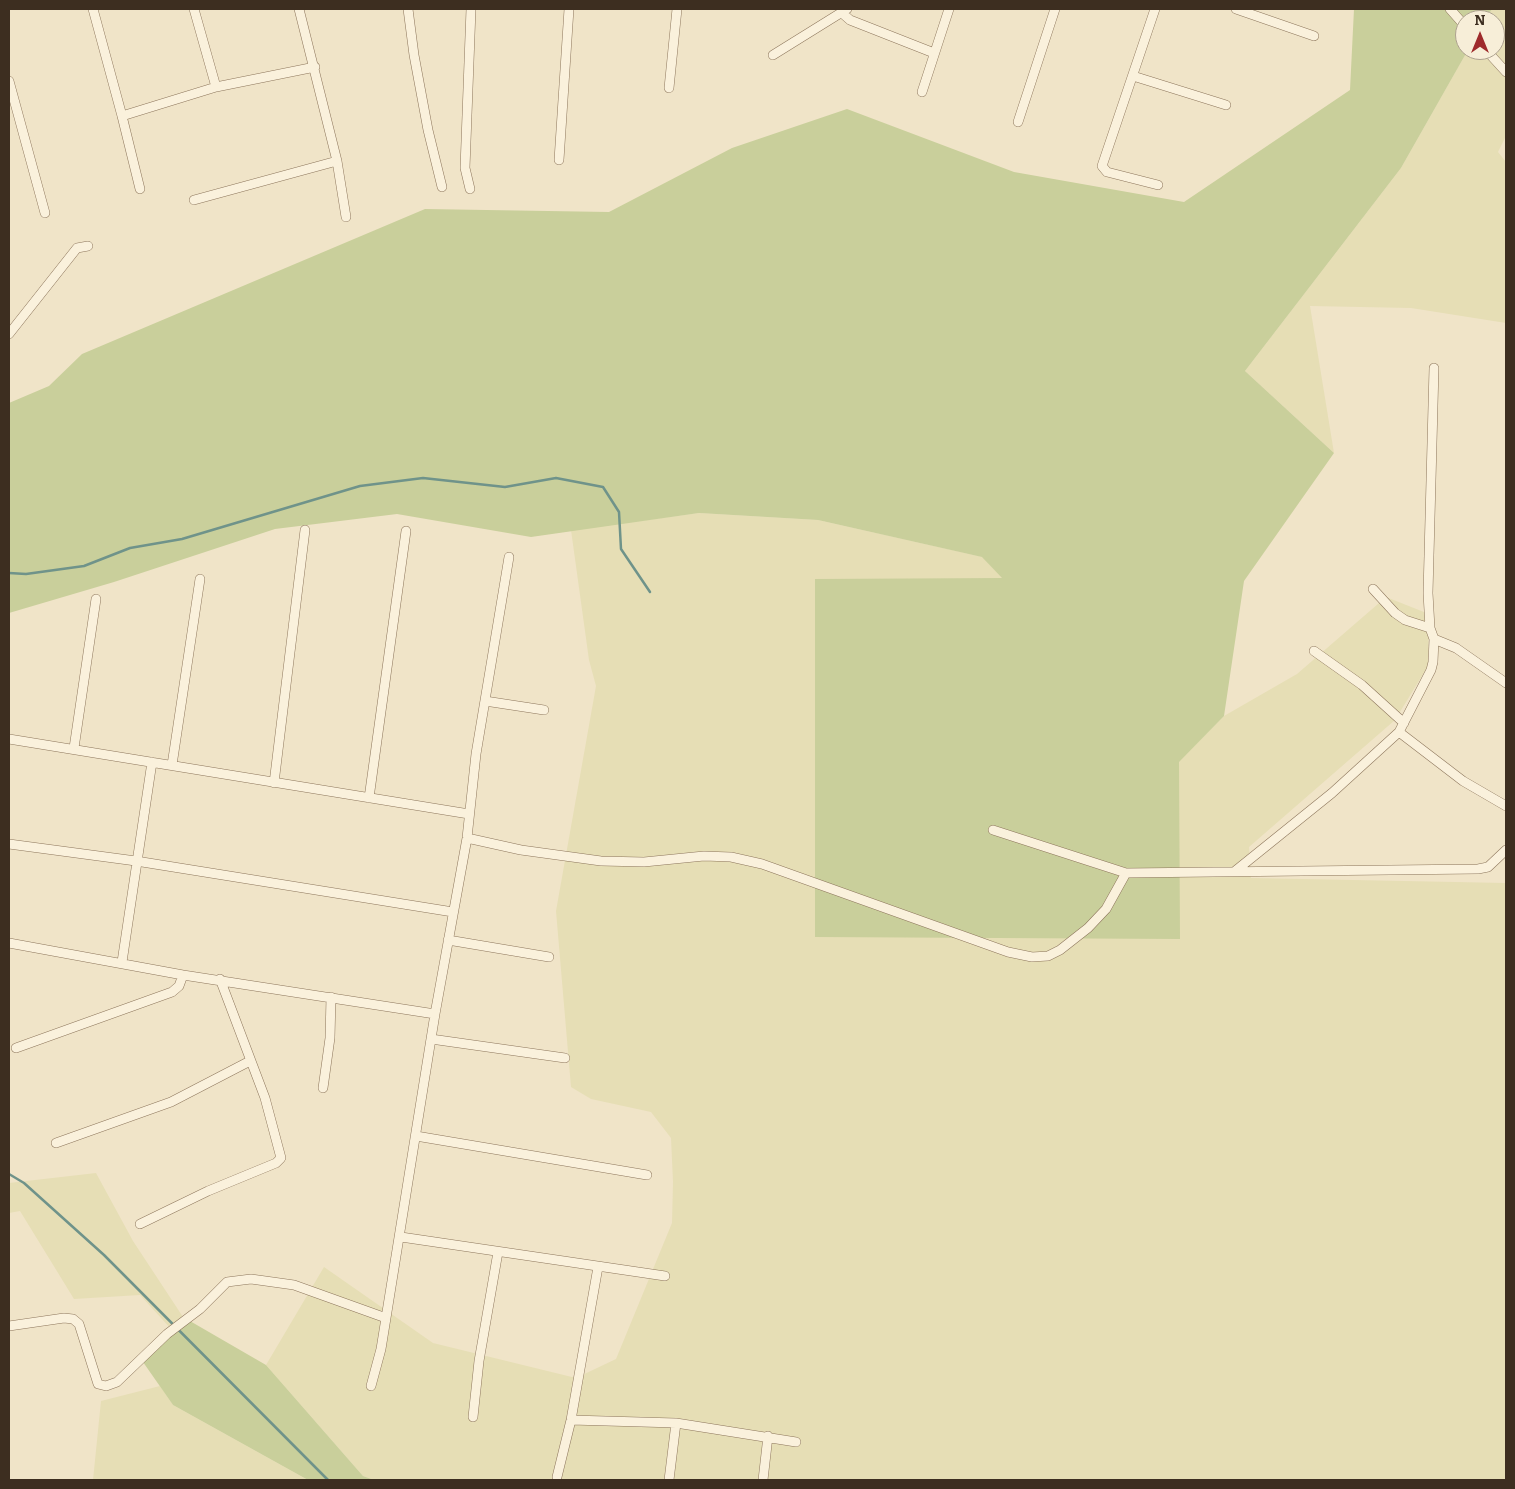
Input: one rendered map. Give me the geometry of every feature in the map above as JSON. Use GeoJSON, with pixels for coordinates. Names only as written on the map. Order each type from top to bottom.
{"type":"FeatureCollection","features":[{"type":"Feature","properties":{"kind":"street"},"geometry":{"type":"LineString","coordinates":[[93,9],[140,189]]}},
{"type":"Feature","properties":{"kind":"street"},"geometry":{"type":"LineString","coordinates":[[194,9],[216,87]]}},
{"type":"Feature","properties":{"kind":"street"},"geometry":{"type":"LineString","coordinates":[[299,9],[337,161],[346,216]]}},
{"type":"Feature","properties":{"kind":"street"},"geometry":{"type":"LineString","coordinates":[[408,9],[417,74],[442,187]]}},
{"type":"Feature","properties":{"kind":"street"},"geometry":{"type":"LineString","coordinates":[[470,189],[466,158],[471,9]]}},
{"type":"Feature","properties":{"kind":"street"},"geometry":{"type":"LineString","coordinates":[[559,160],[569,9]]}},
{"type":"Feature","properties":{"kind":"street"},"geometry":{"type":"LineString","coordinates":[[669,88],[677,9]]}},
{"type":"Feature","properties":{"kind":"street"},"geometry":{"type":"LineString","coordinates":[[922,92],[949,9]]}},
{"type":"Feature","properties":{"kind":"street"},"geometry":{"type":"LineString","coordinates":[[1018,122],[1055,9]]}},
{"type":"Feature","properties":{"kind":"street"},"geometry":{"type":"LineString","coordinates":[[1155,9],[1102,166],[1107,172],[1158,185]]}},
{"type":"Feature","properties":{"kind":"street"},"geometry":{"type":"LineString","coordinates":[[1236,9],[1314,36]]}},
{"type":"Feature","properties":{"kind":"street"},"geometry":{"type":"LineString","coordinates":[[772,55],[844,11],[850,20],[934,53]]}},
{"type":"Feature","properties":{"kind":"street"},"geometry":{"type":"LineString","coordinates":[[1495,60],[1506,72]]}},
{"type":"Feature","properties":{"kind":"street"},"geometry":{"type":"LineString","coordinates":[[122,116],[216,87],[315,67]]}},
{"type":"Feature","properties":{"kind":"street"},"geometry":{"type":"LineString","coordinates":[[1133,76],[1226,105]]}},
{"type":"Feature","properties":{"kind":"street"},"geometry":{"type":"LineString","coordinates":[[9,81],[45,212]]}},
{"type":"Feature","properties":{"kind":"street"},"geometry":{"type":"LineString","coordinates":[[194,200],[337,161]]}},
{"type":"Feature","properties":{"kind":"street"},"geometry":{"type":"LineString","coordinates":[[9,334],[77,248],[88,246]]}},
{"type":"Feature","properties":{"kind":"street"},"geometry":{"type":"LineString","coordinates":[[1234,872],[1332,793],[1399,732],[1431,670],[1434,639],[1430,628],[1428,593],[1434,368]]}},
{"type":"Feature","properties":{"kind":"street"},"geometry":{"type":"LineString","coordinates":[[274,783],[305,530]]}},
{"type":"Feature","properties":{"kind":"street"},"geometry":{"type":"LineString","coordinates":[[369,798],[406,531]]}},
{"type":"Feature","properties":{"kind":"street"},"geometry":{"type":"LineString","coordinates":[[372,1386],[381,1348],[401,1237],[435,1014],[452,912],[467,838],[485,701],[509,557]]}},
{"type":"Feature","properties":{"kind":"street"},"geometry":{"type":"LineString","coordinates":[[172,765],[200,579]]}},
{"type":"Feature","properties":{"kind":"street"},"geometry":{"type":"LineString","coordinates":[[1373,590],[1395,613],[1405,620],[1430,628]]}},
{"type":"Feature","properties":{"kind":"street"},"geometry":{"type":"LineString","coordinates":[[74,748],[96,599]]}},
{"type":"Feature","properties":{"kind":"street"},"geometry":{"type":"LineString","coordinates":[[1434,639],[1456,648],[1506,683]]}},
{"type":"Feature","properties":{"kind":"street"},"geometry":{"type":"LineString","coordinates":[[1314,651],[1362,685],[1404,722]]}},
{"type":"Feature","properties":{"kind":"street"},"geometry":{"type":"LineString","coordinates":[[485,701],[544,710]]}},
{"type":"Feature","properties":{"kind":"street"},"geometry":{"type":"LineString","coordinates":[[1399,732],[1463,781],[1506,806]]}},
{"type":"Feature","properties":{"kind":"street"},"geometry":{"type":"LineString","coordinates":[[9,739],[74,748],[274,783],[469,814]]}},
{"type":"Feature","properties":{"kind":"street"},"geometry":{"type":"LineString","coordinates":[[122,962],[152,762]]}},
{"type":"Feature","properties":{"kind":"street"},"geometry":{"type":"LineString","coordinates":[[993,830],[1126,873],[1478,869],[1488,867],[1506,850]]}},
{"type":"Feature","properties":{"kind":"street"},"geometry":{"type":"LineString","coordinates":[[467,838],[521,850],[602,861],[644,862],[704,856],[731,857],[762,864],[1008,952],[1032,957],[1048,956],[1060,950],[1088,928],[1106,909],[1126,873]]}},
{"type":"Feature","properties":{"kind":"street"},"geometry":{"type":"LineString","coordinates":[[9,844],[136,861],[452,912]]}},
{"type":"Feature","properties":{"kind":"street"},"geometry":{"type":"LineString","coordinates":[[448,940],[549,957]]}},
{"type":"Feature","properties":{"kind":"street"},"geometry":{"type":"LineString","coordinates":[[9,943],[122,962],[183,975],[220,979],[435,1014]]}},
{"type":"Feature","properties":{"kind":"street"},"geometry":{"type":"LineString","coordinates":[[16,1048],[172,992],[179,986],[183,975]]}},
{"type":"Feature","properties":{"kind":"street"},"geometry":{"type":"LineString","coordinates":[[140,1224],[208,1191],[276,1163],[281,1158],[265,1098],[220,979]]}},
{"type":"Feature","properties":{"kind":"street"},"geometry":{"type":"LineString","coordinates":[[323,1088],[330,1038],[331,997]]}},
{"type":"Feature","properties":{"kind":"street"},"geometry":{"type":"LineString","coordinates":[[431,1039],[565,1058]]}},
{"type":"Feature","properties":{"kind":"street"},"geometry":{"type":"LineString","coordinates":[[56,1143],[171,1102],[250,1061]]}},
{"type":"Feature","properties":{"kind":"street"},"geometry":{"type":"LineString","coordinates":[[416,1136],[647,1174]]}},
{"type":"Feature","properties":{"kind":"street"},"geometry":{"type":"LineString","coordinates":[[401,1237],[665,1276]]}},
{"type":"Feature","properties":{"kind":"street"},"geometry":{"type":"LineString","coordinates":[[473,1417],[479,1361],[498,1252]]}},
{"type":"Feature","properties":{"kind":"street"},"geometry":{"type":"LineString","coordinates":[[557,1477],[571,1420],[598,1267]]}},
{"type":"Feature","properties":{"kind":"street"},"geometry":{"type":"LineString","coordinates":[[9,1326],[64,1318],[73,1319],[79,1324],[98,1384],[106,1386],[117,1382],[167,1334],[200,1310],[227,1282],[251,1279],[294,1285],[386,1318]]}},
{"type":"Feature","properties":{"kind":"street"},"geometry":{"type":"LineString","coordinates":[[571,1420],[676,1423],[768,1436],[796,1442]]}},
{"type":"Feature","properties":{"kind":"street"},"geometry":{"type":"LineString","coordinates":[[669,1480],[676,1423]]}},
{"type":"Feature","properties":{"kind":"street"},"geometry":{"type":"LineString","coordinates":[[763,1480],[768,1436]]}},
{"type":"Feature","properties":{"kind":"shaded area"},"geometry":{"type":"Polygon","coordinates":[[[1506,9],[1506,136],[1498,152],[1506,162],[1506,323],[1411,308],[1310,306],[1334,453],[1245,371],[1401,168],[1462,60],[1505,60],[1505,10],[1491,10],[1506,9]]]}},
{"type":"Feature","properties":{"kind":"shaded area"},"geometry":{"type":"Polygon","coordinates":[[[699,513],[818,520],[983,557],[1021,598],[1164,776],[1224,716],[1297,674],[1386,597],[1429,614],[1428,666],[1395,720],[1249,847],[1251,878],[1506,883],[1506,1480],[374,1480],[363,1476],[266,1365],[324,1267],[433,1343],[576,1378],[616,1359],[672,1223],[671,1138],[651,1112],[591,1099],[571,1087],[556,911],[596,686],[589,660],[571,530],[699,513]]]}},
{"type":"Feature","properties":{"kind":"shaded area"},"geometry":{"type":"Polygon","coordinates":[[[96,1173],[133,1241],[183,1317],[172,1330],[140,1295],[74,1299],[20,1211],[9,1213],[9,1183],[96,1173]]]}},
{"type":"Feature","properties":{"kind":"shaded area"},"geometry":{"type":"Polygon","coordinates":[[[160,1386],[173,1405],[308,1480],[93,1480],[101,1401],[160,1386]]]}},
{"type":"Feature","properties":{"kind":"green space"},"geometry":{"type":"Polygon","coordinates":[[[1354,9],[1492,9],[1455,10],[1455,60],[1462,60],[1401,168],[1245,371],[1334,453],[1244,581],[1224,716],[1179,762],[1180,939],[815,937],[815,579],[1002,578],[982,557],[818,520],[699,513],[531,537],[397,514],[275,529],[114,582],[9,613],[9,403],[49,386],[82,354],[425,209],[609,212],[732,148],[847,109],[1014,172],[1184,202],[1350,90],[1354,9]]]}},
{"type":"Feature","properties":{"kind":"green space"},"geometry":{"type":"Polygon","coordinates":[[[183,1317],[266,1365],[363,1476],[374,1480],[308,1480],[173,1405],[143,1362],[183,1317]]]}},
{"type":"Feature","properties":{"kind":"waterway"},"geometry":{"type":"LineString","coordinates":[[9,573],[26,574],[84,566],[130,548],[182,539],[360,486],[423,478],[505,487],[556,478],[603,487],[619,512],[621,549],[650,592]]}},
{"type":"Feature","properties":{"kind":"waterway"},"geometry":{"type":"LineString","coordinates":[[9,1174],[24,1183],[104,1255],[328,1480]]}}]}
